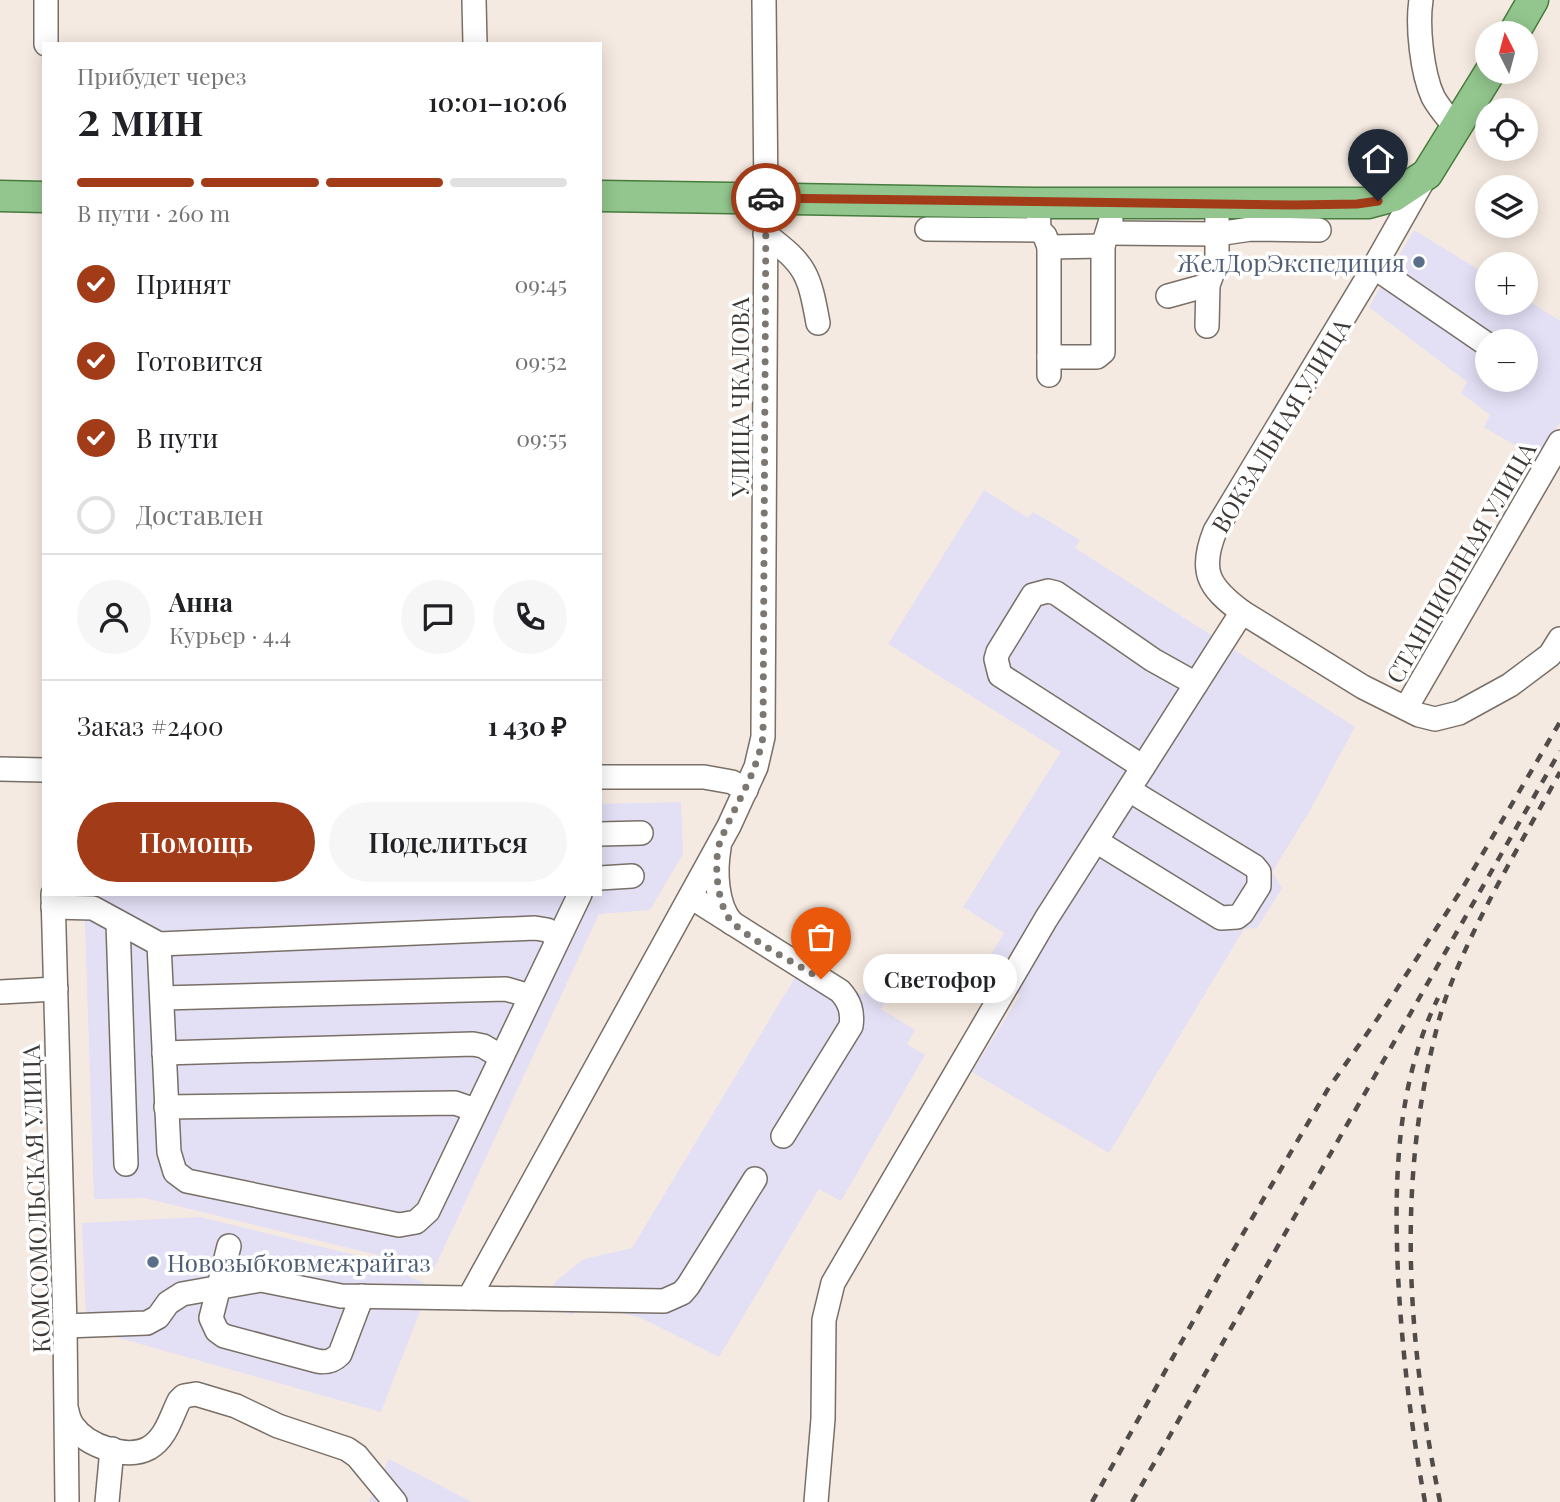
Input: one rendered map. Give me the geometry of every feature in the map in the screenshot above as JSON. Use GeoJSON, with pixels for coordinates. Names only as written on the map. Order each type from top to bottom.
{"type":"FeatureCollection","features":[{"type":"Feature","properties":{"kind":"main road"},"geometry":{"type":"LineString","coordinates":[[1521,21],[1533,0]]}},
{"type":"Feature","properties":{"kind":"main road","name":"ВОКЗАЛЬНАЯ УЛИЦА"},"geometry":{"type":"LineString","coordinates":[[1427,174],[1482,84]]}},
{"type":"Feature","properties":{"kind":"main road"},"geometry":{"type":"LineString","coordinates":[[602,196],[766,198],[1042,226],[1111,203],[1357,204],[1394,196],[1427,174]]}},
{"type":"Feature","properties":{"kind":"main road"},"geometry":{"type":"LineString","coordinates":[[0,196],[42,197]]}},
{"type":"Feature","properties":{"kind":"street"},"geometry":{"type":"LineString","coordinates":[[46,0],[46,42]]}},
{"type":"Feature","properties":{"kind":"street"},"geometry":{"type":"LineString","coordinates":[[474,0],[475,42]]}},
{"type":"Feature","properties":{"kind":"street","name":"УЛИЦА ЧКАЛОВА"},"geometry":{"type":"LineString","coordinates":[[469,1298],[691,897],[746,790],[760,753],[763,737],[766,198],[764,0]]}},
{"type":"Feature","properties":{"kind":"street"},"geometry":{"type":"LineString","coordinates":[[1421,0],[1420,29],[1427,79],[1436,102],[1455,128]]}},
{"type":"Feature","properties":{"kind":"street","name":"ВОКЗАЛЬНАЯ УЛИЦА"},"geometry":{"type":"LineString","coordinates":[[1427,174],[1215,531],[1206,560],[1213,585],[1242,612],[1363,687],[1435,719],[1459,713],[1490,698],[1550,655],[1560,639]]}},
{"type":"Feature","properties":{"kind":"street"},"geometry":{"type":"LineString","coordinates":[[1042,226],[1049,366],[1097,357],[1104,352],[1106,240],[1111,219],[1111,203]]}},
{"type":"Feature","properties":{"kind":"street"},"geometry":{"type":"LineString","coordinates":[[1207,326],[1208,285],[1216,267],[1217,204]]}},
{"type":"Feature","properties":{"kind":"street"},"geometry":{"type":"LineString","coordinates":[[1357,204],[1377,208],[1383,213],[1390,225],[1388,242]]}},
{"type":"Feature","properties":{"kind":"street"},"geometry":{"type":"LineString","coordinates":[[927,229],[1042,226],[1106,240],[1217,234],[1251,229],[1319,230]]}},
{"type":"Feature","properties":{"kind":"street"},"geometry":{"type":"LineString","coordinates":[[765,234],[800,263],[809,280],[818,323]]}},
{"type":"Feature","properties":{"kind":"street"},"geometry":{"type":"LineString","coordinates":[[1374,267],[1475,336]]}},
{"type":"Feature","properties":{"kind":"street"},"geometry":{"type":"LineString","coordinates":[[1168,296],[1208,285]]}},
{"type":"Feature","properties":{"kind":"street","name":"СТАНЦИОННАЯ УЛИЦА"},"geometry":{"type":"LineString","coordinates":[[1406,708],[1560,442]]}},
{"type":"Feature","properties":{"kind":"street"},"geometry":{"type":"LineString","coordinates":[[1143,767],[1000,675],[996,659],[998,652],[1034,595],[1048,591],[1056,593],[1128,645],[1196,684]]}},
{"type":"Feature","properties":{"kind":"street"},"geometry":{"type":"LineString","coordinates":[[816,1502],[823,1419],[824,1320],[833,1283],[1046,919],[1242,612]]}},
{"type":"Feature","properties":{"kind":"street"},"geometry":{"type":"LineString","coordinates":[[0,769],[42,770]]}},
{"type":"Feature","properties":{"kind":"street"},"geometry":{"type":"LineString","coordinates":[[602,777],[704,776],[732,782],[746,790]]}},
{"type":"Feature","properties":{"kind":"street"},"geometry":{"type":"LineString","coordinates":[[1096,841],[1221,918],[1237,917],[1242,913],[1259,886],[1259,872],[1254,866],[1129,790]]}},
{"type":"Feature","properties":{"kind":"street"},"geometry":{"type":"LineString","coordinates":[[602,834],[641,833]]}},
{"type":"Feature","properties":{"kind":"street"},"geometry":{"type":"LineString","coordinates":[[720,842],[717,858],[720,896],[724,912],[733,924]]}},
{"type":"Feature","properties":{"kind":"street"},"geometry":{"type":"LineString","coordinates":[[602,877],[632,876]]}},
{"type":"Feature","properties":{"kind":"street"},"geometry":{"type":"LineString","coordinates":[[159,944],[166,1107],[171,1163],[175,1172],[187,1181],[399,1225],[416,1222],[428,1211],[578,896]]}},
{"type":"Feature","properties":{"kind":"street"},"geometry":{"type":"LineString","coordinates":[[691,897],[840,991],[851,1008],[850,1026],[783,1136]]}},
{"type":"Feature","properties":{"kind":"street"},"geometry":{"type":"LineString","coordinates":[[53,901],[98,901],[118,922],[159,944],[535,929],[547,930],[559,937]]}},
{"type":"Feature","properties":{"kind":"street","name":"КОМСОМОЛЬСКАЯ УЛИЦА"},"geometry":{"type":"LineString","coordinates":[[53,901],[65,1326],[66,1502]]}},
{"type":"Feature","properties":{"kind":"street"},"geometry":{"type":"LineString","coordinates":[[118,922],[126,1164]]}},
{"type":"Feature","properties":{"kind":"street"},"geometry":{"type":"LineString","coordinates":[[0,992],[56,989]]}},
{"type":"Feature","properties":{"kind":"street"},"geometry":{"type":"LineString","coordinates":[[162,999],[506,989],[530,996]]}},
{"type":"Feature","properties":{"kind":"street"},"geometry":{"type":"LineString","coordinates":[[164,1053],[473,1044],[483,1046],[500,1056]]}},
{"type":"Feature","properties":{"kind":"street"},"geometry":{"type":"LineString","coordinates":[[166,1107],[454,1103],[475,1111]]}},
{"type":"Feature","properties":{"kind":"street"},"geometry":{"type":"LineString","coordinates":[[65,1326],[147,1323],[158,1317],[173,1298],[261,1280],[325,1294],[362,1296],[654,1301],[675,1297],[688,1286],[755,1179]]}},
{"type":"Feature","properties":{"kind":"street"},"geometry":{"type":"LineString","coordinates":[[229,1246],[211,1318],[217,1331],[224,1335],[326,1362],[334,1360],[340,1354],[362,1296]]}},
{"type":"Feature","properties":{"kind":"street"},"geometry":{"type":"LineString","coordinates":[[66,1409],[79,1434],[112,1450],[131,1452],[149,1448],[163,1435],[179,1401],[184,1396],[196,1394],[236,1406],[278,1426],[348,1449],[396,1502]]}},
{"type":"Feature","properties":{"kind":"street"},"geometry":{"type":"LineString","coordinates":[[107,1502],[112,1450]]}},
{"type":"Feature","properties":{"kind":"shaded area","name":"ЖелДорЭкспедиция"},"geometry":{"type":"Polygon","coordinates":[[[1414,230],[1475,268],[1475,315],[1538,315],[1538,307],[1560,321],[1560,422],[1538,459],[1484,427],[1490,415],[1461,393],[1467,382],[1369,307],[1414,230]]]}},
{"type":"Feature","properties":{"kind":"shaded area"},"geometry":{"type":"Polygon","coordinates":[[[984,490],[1028,518],[1033,512],[1080,540],[1075,548],[1355,727],[1308,814],[1272,872],[1282,888],[1257,928],[1244,929],[1109,1153],[972,1072],[1020,995],[981,971],[1004,933],[963,907],[1061,752],[888,644],[984,490]]]}},
{"type":"Feature","properties":{"kind":"shaded area"},"geometry":{"type":"Polygon","coordinates":[[[681,802],[683,854],[650,910],[599,914],[434,1269],[145,1198],[94,1199],[84,896],[602,896],[602,804],[681,802]]]}},
{"type":"Feature","properties":{"kind":"shaded area"},"geometry":{"type":"Polygon","coordinates":[[[806,959],[863,995],[868,989],[886,1001],[881,1009],[915,1030],[907,1044],[925,1055],[841,1201],[819,1189],[719,1357],[639,1317],[601,1309],[579,1309],[571,1315],[549,1303],[549,1293],[556,1281],[584,1259],[632,1248],[806,959]]]}},
{"type":"Feature","properties":{"kind":"shaded area","name":"Новозыбковмежрайгаз"},"geometry":{"type":"Polygon","coordinates":[[[200,1217],[363,1257],[424,1283],[427,1293],[381,1412],[105,1334],[86,1320],[82,1223],[200,1217]]]}},
{"type":"Feature","properties":{"kind":"shaded area"},"geometry":{"type":"Polygon","coordinates":[[[389,1459],[472,1502],[369,1502],[389,1459]]]}},
{"type":"Feature","properties":{"kind":"railway"},"geometry":{"type":"LineString","coordinates":[[1092,1502],[1224,1266],[1328,1089],[1462,889],[1560,722]]}},
{"type":"Feature","properties":{"kind":"railway"},"geometry":{"type":"LineString","coordinates":[[1132,1502],[1560,751]]}},
{"type":"Feature","properties":{"kind":"railway"},"geometry":{"type":"LineString","coordinates":[[1440,1502],[1415,1341],[1411,1233],[1418,1125],[1439,1019],[1460,961],[1486,906],[1560,772]]}},
{"type":"Feature","properties":{"kind":"railway"},"geometry":{"type":"LineString","coordinates":[[1425,1502],[1405,1360],[1398,1275],[1397,1204],[1406,1099],[1413,1065],[1438,998]]}},
{"type":"Feature","properties":{"kind":"way so far"},"geometry":{"type":"LineString","coordinates":[[766,198],[763,737],[756,767],[720,842],[717,864],[722,905],[733,924],[821,979]]}},
{"type":"Feature","properties":{"kind":"place","name":"ЖелДорЭкспедиция"},"geometry":{"type":"Point","coordinates":[1419,262]}},
{"type":"Feature","properties":{"kind":"place","name":"Светофор"},"geometry":{"type":"Point","coordinates":[821,979]}},
{"type":"Feature","properties":{"kind":"place","name":"Новозыбковмежрайгаз"},"geometry":{"type":"Point","coordinates":[153,1262]}},
{"type":"Feature","properties":{"kind":"route"},"geometry":{"type":"LineString","coordinates":[[766,198],[1295,205],[1378,201]]}}]}
